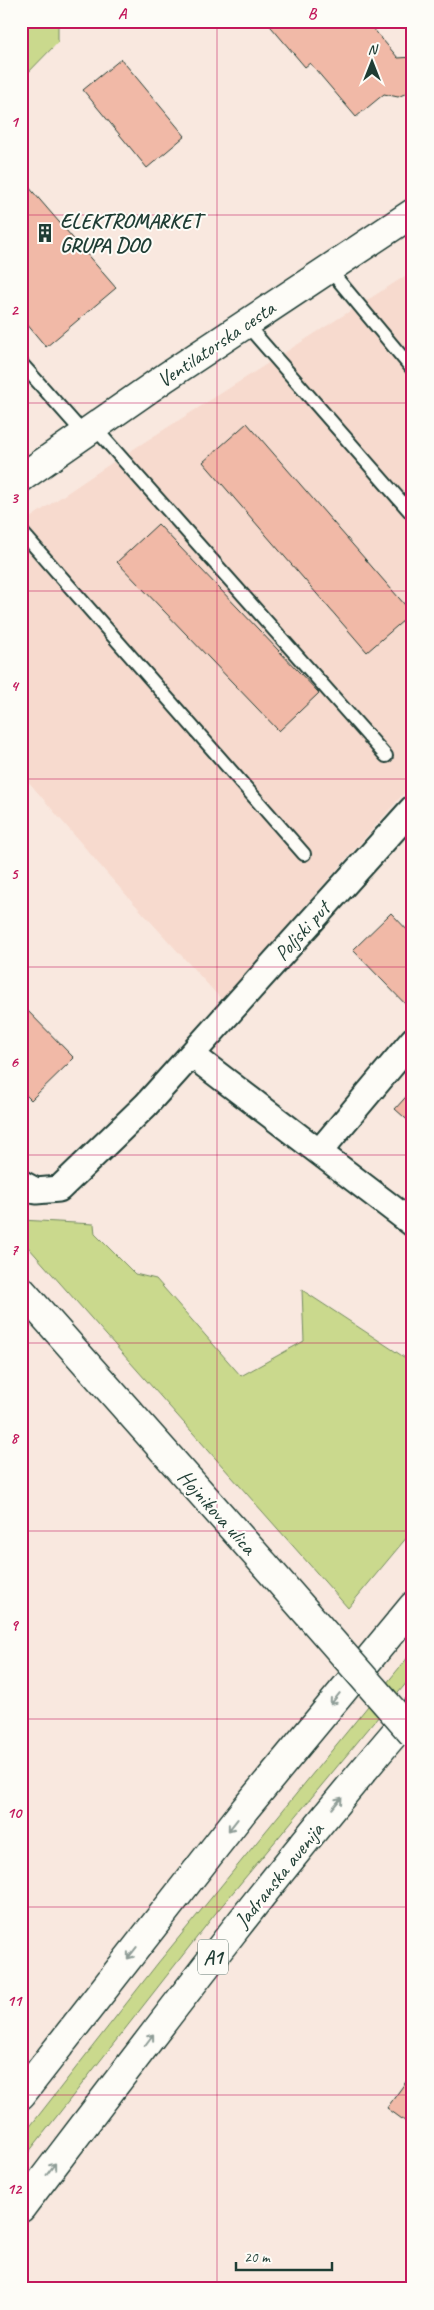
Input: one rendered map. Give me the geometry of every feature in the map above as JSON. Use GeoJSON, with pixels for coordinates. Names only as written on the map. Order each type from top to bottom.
{"type":"FeatureCollection","features":[{"type":"Feature","properties":{"kind":"main road","name":"Ventilatorska cesta"},"geometry":{"type":"LineString","coordinates":[[21,478],[246,324],[413,214]]}},
{"type":"Feature","properties":{"kind":"main road","name":"Hojnikova ulica"},"geometry":{"type":"LineString","coordinates":[[21,1290],[413,1734]]}},
{"type":"Feature","properties":{"kind":"main road"},"geometry":{"type":"LineString","coordinates":[[21,2095],[245,1809],[413,1606]]}},
{"type":"Feature","properties":{"kind":"main road","name":"Jadranska avenija"},"geometry":{"type":"LineString","coordinates":[[21,2208],[176,2004],[283,1868],[413,1712]]}},
{"type":"Feature","properties":{"kind":"street","name":"Poljski put"},"geometry":{"type":"LineString","coordinates":[[29,1187],[59,1189],[146,1105],[413,808]]}},
{"type":"Feature","properties":{"kind":"street"},"geometry":{"type":"LineString","coordinates":[[319,1152],[413,1040]]}},
{"type":"Feature","properties":{"kind":"street"},"geometry":{"type":"LineString","coordinates":[[192,1055],[413,1224]]}},
{"type":"Feature","properties":{"kind":"lane"},"geometry":{"type":"LineString","coordinates":[[329,269],[413,370]]}},
{"type":"Feature","properties":{"kind":"lane"},"geometry":{"type":"LineString","coordinates":[[246,324],[413,515]]}},
{"type":"Feature","properties":{"kind":"lane"},"geometry":{"type":"LineString","coordinates":[[21,364],[89,431],[386,756]]}},
{"type":"Feature","properties":{"kind":"lane"},"geometry":{"type":"LineString","coordinates":[[21,531],[304,854]]}},
{"type":"Feature","properties":{"kind":"shaded area"},"geometry":{"type":"Polygon","coordinates":[[[413,271],[413,783],[222,1000],[110,877],[21,773],[21,524],[110,464],[413,271]]]}},
{"type":"Feature","properties":{"kind":"green space"},"geometry":{"type":"Polygon","coordinates":[[[21,21],[58,21],[58,42],[21,80],[21,21]]]}},
{"type":"Feature","properties":{"kind":"green space"},"geometry":{"type":"Polygon","coordinates":[[[21,1220],[94,1224],[95,1234],[135,1274],[156,1279],[241,1376],[304,1341],[302,1290],[413,1363],[413,1530],[348,1608],[21,1239],[21,1220]]]}},
{"type":"Feature","properties":{"kind":"green space"},"geometry":{"type":"Polygon","coordinates":[[[413,1651],[413,1675],[215,1914],[21,2162],[21,2138],[158,1963],[413,1651]]]}},
{"type":"Feature","properties":{"kind":"building"},"geometry":{"type":"Polygon","coordinates":[[[266,21],[356,21],[358,24],[367,21],[398,58],[413,57],[413,90],[398,97],[384,94],[356,117],[310,63],[305,67],[266,21]]]}},
{"type":"Feature","properties":{"kind":"building"},"geometry":{"type":"Polygon","coordinates":[[[121,59],[185,136],[147,168],[83,90],[121,59]]]}},
{"type":"Feature","properties":{"kind":"building","name":"ELEKTROMARKET GRUPA DOO"},"geometry":{"type":"Polygon","coordinates":[[[21,178],[116,288],[46,347],[21,317],[21,178]]]}},
{"type":"Feature","properties":{"kind":"building"},"geometry":{"type":"Polygon","coordinates":[[[247,423],[412,613],[367,652],[203,462],[247,423]]]}},
{"type":"Feature","properties":{"kind":"building"},"geometry":{"type":"Polygon","coordinates":[[[158,524],[319,693],[279,731],[117,562],[158,524]]]}},
{"type":"Feature","properties":{"kind":"building"},"geometry":{"type":"Polygon","coordinates":[[[391,913],[413,936],[413,1012],[353,950],[391,913]]]}},
{"type":"Feature","properties":{"kind":"building"},"geometry":{"type":"Polygon","coordinates":[[[21,1004],[74,1058],[31,1100],[21,1090],[21,1004]]]}},
{"type":"Feature","properties":{"kind":"building"},"geometry":{"type":"Polygon","coordinates":[[[413,1089],[413,1125],[395,1109],[413,1089]]]}},
{"type":"Feature","properties":{"kind":"building"},"geometry":{"type":"Polygon","coordinates":[[[413,2072],[413,2127],[387,2108],[413,2072]]]}},
{"type":"Feature","properties":{"kind":"place","name":"ELEKTROMARKET GRUPA DOO"},"geometry":{"type":"Point","coordinates":[45,233]}}]}
